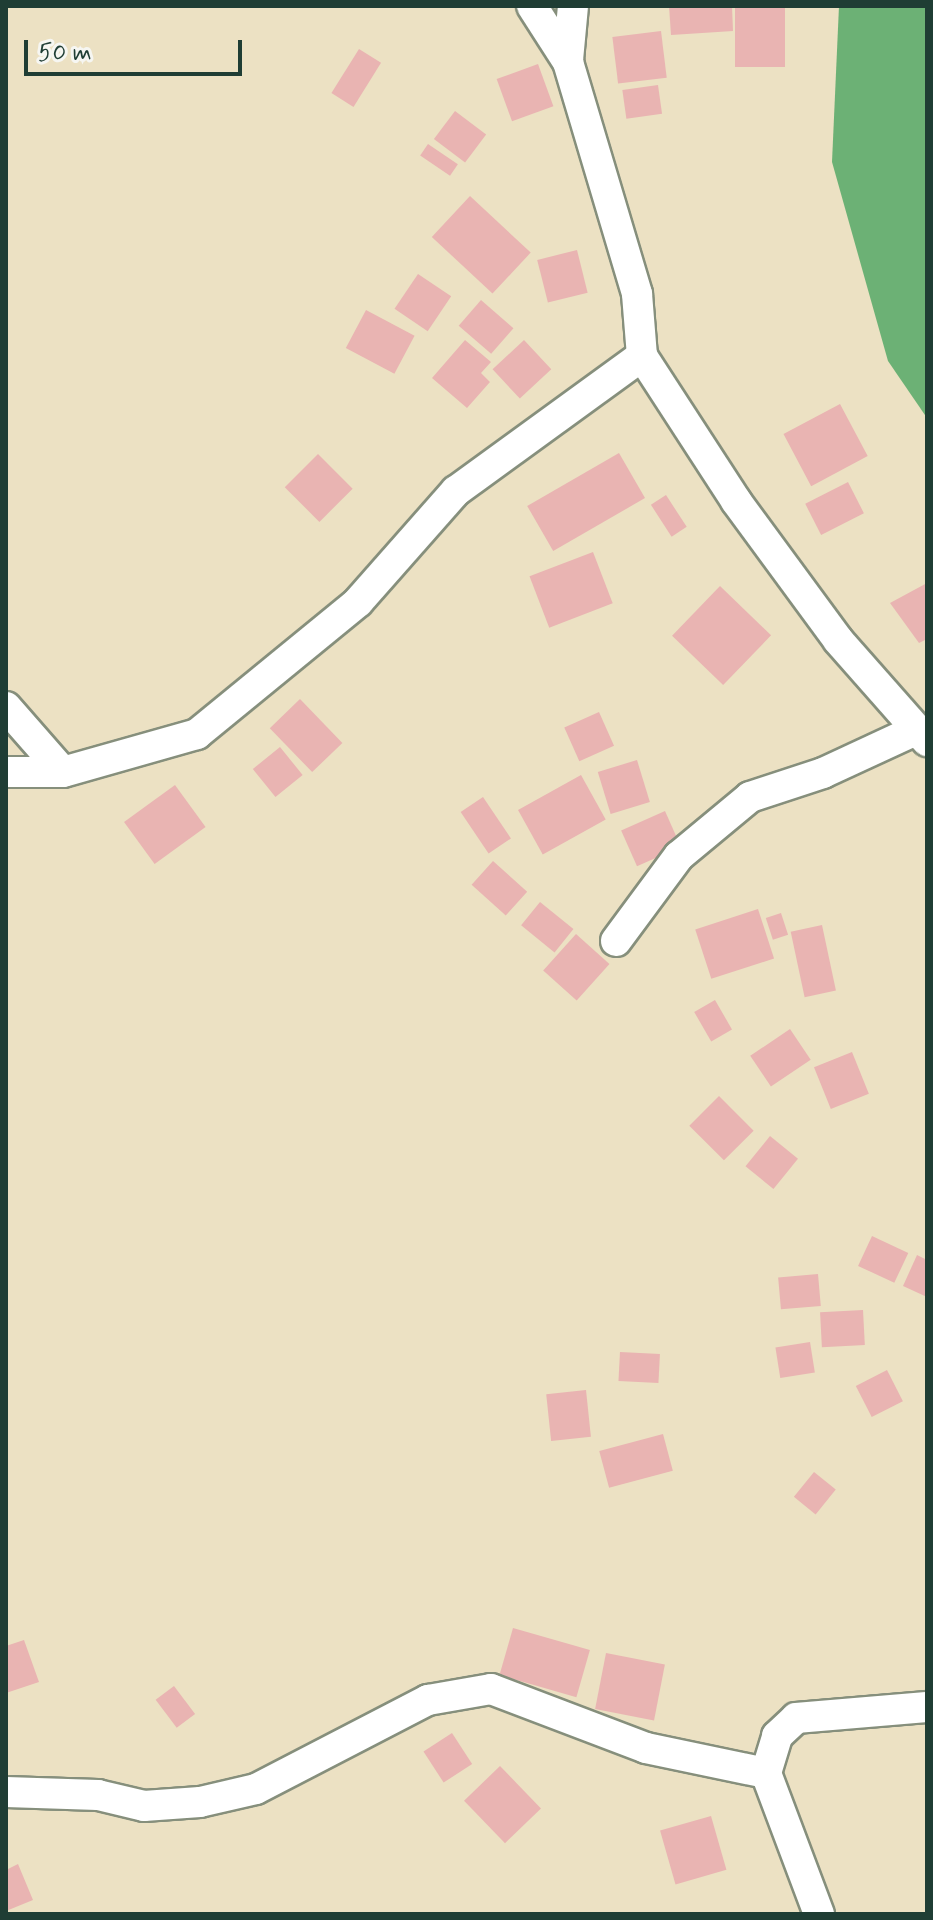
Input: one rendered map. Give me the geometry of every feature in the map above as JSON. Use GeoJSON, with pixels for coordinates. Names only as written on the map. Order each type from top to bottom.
{"type":"FeatureCollection","features":[{"type":"Feature","properties":{"kind":"street"},"geometry":{"type":"LineString","coordinates":[[532,6],[568,62],[637,294],[642,356],[764,539],[838,640],[921,735],[750,797],[679,856],[616,941]]}},
{"type":"Feature","properties":{"kind":"street"},"geometry":{"type":"LineString","coordinates":[[568,62],[573,6]]}},
{"type":"Feature","properties":{"kind":"street"},"geometry":{"type":"LineString","coordinates":[[6,772],[63,772],[197,734],[358,602],[456,491],[642,356]]}},
{"type":"Feature","properties":{"kind":"street"},"geometry":{"type":"LineString","coordinates":[[6,707],[63,772]]}},
{"type":"Feature","properties":{"kind":"street"},"geometry":{"type":"LineString","coordinates":[[6,1792],[98,1795],[144,1806],[200,1802],[256,1789],[428,1700],[491,1689],[646,1748],[766,1773]]}},
{"type":"Feature","properties":{"kind":"street"},"geometry":{"type":"LineString","coordinates":[[819,1914],[766,1773],[777,1736],[796,1718],[927,1707]]}},
{"type":"Feature","properties":{"kind":"green space"},"geometry":{"type":"Polygon","coordinates":[[[839,6],[927,6],[927,418],[888,361],[832,162],[839,6]]]}},
{"type":"Feature","properties":{"kind":"building"},"geometry":{"type":"Polygon","coordinates":[[[669,6],[732,6],[733,31],[671,35],[669,6]]]}},
{"type":"Feature","properties":{"kind":"building"},"geometry":{"type":"Polygon","coordinates":[[[735,6],[785,6],[785,67],[735,67],[735,6]]]}},
{"type":"Feature","properties":{"kind":"building"},"geometry":{"type":"Polygon","coordinates":[[[661,31],[667,78],[618,84],[612,37],[661,31]]]}},
{"type":"Feature","properties":{"kind":"building"},"geometry":{"type":"Polygon","coordinates":[[[359,49],[381,63],[353,107],[331,93],[359,49]]]}},
{"type":"Feature","properties":{"kind":"building"},"geometry":{"type":"Polygon","coordinates":[[[538,64],[553,106],[512,121],[497,79],[538,64]]]}},
{"type":"Feature","properties":{"kind":"building"},"geometry":{"type":"Polygon","coordinates":[[[658,85],[662,114],[626,119],[622,90],[658,85]]]}},
{"type":"Feature","properties":{"kind":"building"},"geometry":{"type":"Polygon","coordinates":[[[455,111],[486,134],[465,162],[434,139],[455,111]]]}},
{"type":"Feature","properties":{"kind":"building"},"geometry":{"type":"Polygon","coordinates":[[[428,144],[458,164],[450,176],[420,156],[428,144]]]}},
{"type":"Feature","properties":{"kind":"building"},"geometry":{"type":"Polygon","coordinates":[[[470,196],[531,253],[493,294],[432,237],[470,196]]]}},
{"type":"Feature","properties":{"kind":"building"},"geometry":{"type":"Polygon","coordinates":[[[577,250],[588,293],[548,303],[537,260],[577,250]]]}},
{"type":"Feature","properties":{"kind":"building"},"geometry":{"type":"Polygon","coordinates":[[[418,274],[451,296],[428,331],[395,309],[418,274]]]}},
{"type":"Feature","properties":{"kind":"building"},"geometry":{"type":"Polygon","coordinates":[[[481,300],[513,328],[491,354],[459,326],[481,300]]]}},
{"type":"Feature","properties":{"kind":"building"},"geometry":{"type":"Polygon","coordinates":[[[366,310],[415,336],[394,374],[346,348],[366,310]]]}},
{"type":"Feature","properties":{"kind":"building"},"geometry":{"type":"Polygon","coordinates":[[[465,340],[491,362],[481,373],[490,382],[467,408],[432,378],[465,340]]]}},
{"type":"Feature","properties":{"kind":"building"},"geometry":{"type":"Polygon","coordinates":[[[524,340],[551,369],[520,399],[493,369],[524,340]]]}},
{"type":"Feature","properties":{"kind":"building"},"geometry":{"type":"Polygon","coordinates":[[[840,404],[868,456],[811,486],[783,434],[840,404]]]}},
{"type":"Feature","properties":{"kind":"building"},"geometry":{"type":"Polygon","coordinates":[[[619,453],[645,498],[553,551],[527,506],[619,453]]]}},
{"type":"Feature","properties":{"kind":"building"},"geometry":{"type":"Polygon","coordinates":[[[318,454],[353,489],[319,522],[285,487],[318,454]]]}},
{"type":"Feature","properties":{"kind":"building"},"geometry":{"type":"Polygon","coordinates":[[[848,482],[864,513],[821,535],[805,504],[848,482]]]}},
{"type":"Feature","properties":{"kind":"building"},"geometry":{"type":"Polygon","coordinates":[[[666,495],[687,527],[672,537],[651,505],[666,495]]]}},
{"type":"Feature","properties":{"kind":"building"},"geometry":{"type":"Polygon","coordinates":[[[593,552],[613,603],[549,628],[530,576],[593,552]]]}},
{"type":"Feature","properties":{"kind":"building"},"geometry":{"type":"Polygon","coordinates":[[[927,583],[927,639],[919,643],[890,603],[927,583]]]}},
{"type":"Feature","properties":{"kind":"building"},"geometry":{"type":"Polygon","coordinates":[[[720,586],[771,635],[723,685],[672,636],[720,586]]]}},
{"type":"Feature","properties":{"kind":"building"},"geometry":{"type":"Polygon","coordinates":[[[300,699],[342,743],[312,772],[270,728],[300,699]]]}},
{"type":"Feature","properties":{"kind":"building"},"geometry":{"type":"Polygon","coordinates":[[[599,712],[614,746],[579,761],[564,727],[599,712]]]}},
{"type":"Feature","properties":{"kind":"building"},"geometry":{"type":"Polygon","coordinates":[[[280,747],[303,775],[275,797],[253,769],[280,747]]]}},
{"type":"Feature","properties":{"kind":"building"},"geometry":{"type":"Polygon","coordinates":[[[637,760],[650,802],[611,814],[598,772],[637,760]]]}},
{"type":"Feature","properties":{"kind":"building"},"geometry":{"type":"Polygon","coordinates":[[[581,775],[606,820],[543,855],[518,810],[581,775]]]}},
{"type":"Feature","properties":{"kind":"building"},"geometry":{"type":"Polygon","coordinates":[[[175,785],[206,827],[155,864],[124,822],[175,785]]]}},
{"type":"Feature","properties":{"kind":"building"},"geometry":{"type":"Polygon","coordinates":[[[483,797],[511,838],[489,854],[461,812],[483,797]]]}},
{"type":"Feature","properties":{"kind":"building"},"geometry":{"type":"Polygon","coordinates":[[[665,811],[681,847],[637,866],[621,831],[665,811]]]}},
{"type":"Feature","properties":{"kind":"building"},"geometry":{"type":"Polygon","coordinates":[[[493,861],[527,892],[506,916],[472,885],[493,861]]]}},
{"type":"Feature","properties":{"kind":"building"},"geometry":{"type":"Polygon","coordinates":[[[540,902],[573,929],[555,952],[521,925],[540,902]]]}},
{"type":"Feature","properties":{"kind":"building"},"geometry":{"type":"Polygon","coordinates":[[[758,909],[774,958],[711,979],[695,929],[758,909]]]}},
{"type":"Feature","properties":{"kind":"building"},"geometry":{"type":"Polygon","coordinates":[[[781,913],[788,935],[773,940],[766,918],[781,913]]]}},
{"type":"Feature","properties":{"kind":"building"},"geometry":{"type":"Polygon","coordinates":[[[822,925],[836,991],[805,997],[791,932],[822,925]]]}},
{"type":"Feature","properties":{"kind":"building"},"geometry":{"type":"Polygon","coordinates":[[[576,934],[609,964],[577,1001],[543,970],[576,934]]]}},
{"type":"Feature","properties":{"kind":"building"},"geometry":{"type":"Polygon","coordinates":[[[715,1000],[732,1029],[711,1041],[694,1012],[715,1000]]]}},
{"type":"Feature","properties":{"kind":"building"},"geometry":{"type":"Polygon","coordinates":[[[790,1029],[811,1060],[771,1087],[750,1056],[790,1029]]]}},
{"type":"Feature","properties":{"kind":"building"},"geometry":{"type":"Polygon","coordinates":[[[852,1052],[869,1094],[831,1109],[814,1067],[852,1052]]]}},
{"type":"Feature","properties":{"kind":"building"},"geometry":{"type":"Polygon","coordinates":[[[719,1096],[754,1131],[724,1160],[689,1126],[719,1096]]]}},
{"type":"Feature","properties":{"kind":"building"},"geometry":{"type":"Polygon","coordinates":[[[770,1136],[798,1159],[773,1189],[745,1166],[770,1136]]]}},
{"type":"Feature","properties":{"kind":"building"},"geometry":{"type":"Polygon","coordinates":[[[872,1236],[908,1253],[894,1283],[858,1266],[872,1236]]]}},
{"type":"Feature","properties":{"kind":"building"},"geometry":{"type":"Polygon","coordinates":[[[917,1255],[927,1260],[927,1297],[903,1286],[917,1255]]]}},
{"type":"Feature","properties":{"kind":"building"},"geometry":{"type":"Polygon","coordinates":[[[818,1274],[821,1306],[781,1309],[778,1277],[818,1274]]]}},
{"type":"Feature","properties":{"kind":"building"},"geometry":{"type":"Polygon","coordinates":[[[863,1310],[865,1345],[822,1347],[820,1312],[863,1310]]]}},
{"type":"Feature","properties":{"kind":"building"},"geometry":{"type":"Polygon","coordinates":[[[810,1342],[815,1373],[780,1378],[775,1347],[810,1342]]]}},
{"type":"Feature","properties":{"kind":"building"},"geometry":{"type":"Polygon","coordinates":[[[620,1352],[660,1354],[658,1383],[618,1381],[620,1352]]]}},
{"type":"Feature","properties":{"kind":"building"},"geometry":{"type":"Polygon","coordinates":[[[887,1370],[903,1401],[872,1417],[856,1386],[887,1370]]]}},
{"type":"Feature","properties":{"kind":"building"},"geometry":{"type":"Polygon","coordinates":[[[586,1390],[591,1437],[551,1441],[546,1394],[586,1390]]]}},
{"type":"Feature","properties":{"kind":"building"},"geometry":{"type":"Polygon","coordinates":[[[663,1434],[673,1471],[609,1488],[599,1451],[663,1434]]]}},
{"type":"Feature","properties":{"kind":"building"},"geometry":{"type":"Polygon","coordinates":[[[814,1472],[836,1490],[816,1514],[794,1497],[814,1472]]]}},
{"type":"Feature","properties":{"kind":"building"},"geometry":{"type":"Polygon","coordinates":[[[513,1628],[590,1650],[576,1697],[499,1675],[513,1628]]]}},
{"type":"Feature","properties":{"kind":"building"},"geometry":{"type":"Polygon","coordinates":[[[24,1640],[39,1682],[6,1693],[6,1646],[24,1640]]]}},
{"type":"Feature","properties":{"kind":"building"},"geometry":{"type":"Polygon","coordinates":[[[606,1653],[665,1664],[654,1720],[595,1709],[606,1653]]]}},
{"type":"Feature","properties":{"kind":"building"},"geometry":{"type":"Polygon","coordinates":[[[174,1686],[195,1714],[177,1728],[156,1700],[174,1686]]]}},
{"type":"Feature","properties":{"kind":"building"},"geometry":{"type":"Polygon","coordinates":[[[452,1733],[472,1764],[444,1783],[423,1752],[452,1733]]]}},
{"type":"Feature","properties":{"kind":"building"},"geometry":{"type":"Polygon","coordinates":[[[500,1766],[541,1808],[505,1843],[464,1801],[500,1766]]]}},
{"type":"Feature","properties":{"kind":"building"},"geometry":{"type":"Polygon","coordinates":[[[711,1816],[726,1870],[675,1884],[660,1831],[711,1816]]]}},
{"type":"Feature","properties":{"kind":"building"},"geometry":{"type":"Polygon","coordinates":[[[18,1864],[33,1900],[6,1911],[6,1870],[18,1864]]]}}]}
